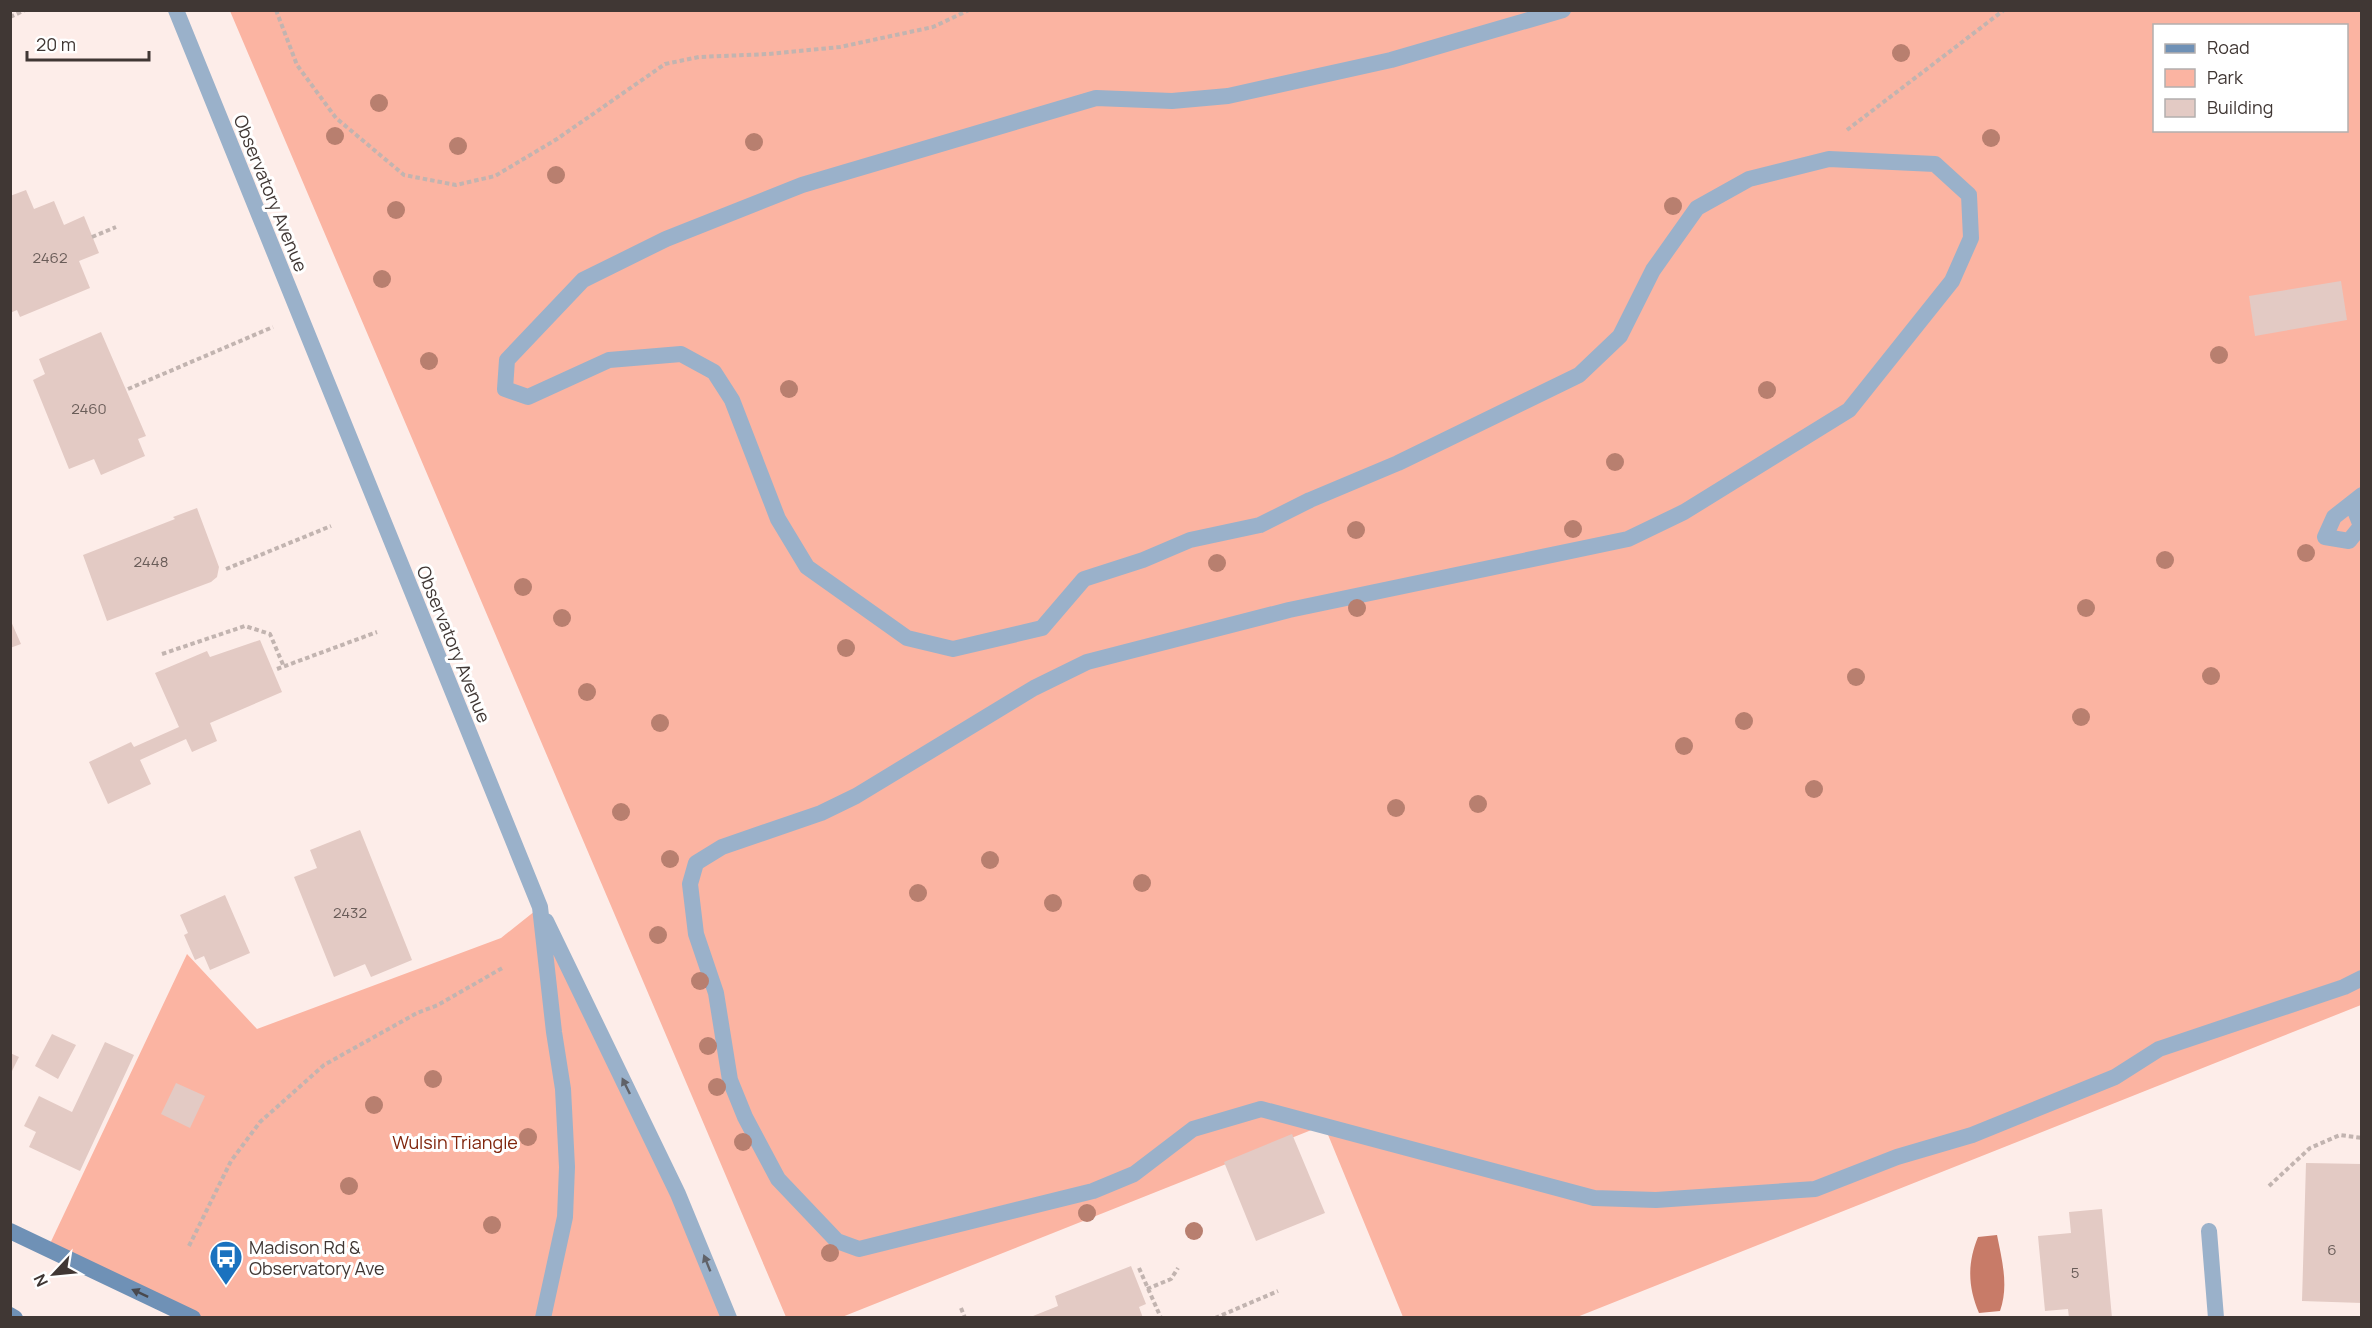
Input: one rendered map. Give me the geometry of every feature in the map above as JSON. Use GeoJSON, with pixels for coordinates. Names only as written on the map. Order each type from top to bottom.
{"type":"FeatureCollection","features":[{"type":"Feature","properties":{"kind":"main road"},"geometry":{"type":"LineString","coordinates":[[10,1231],[193,1317]]}},
{"type":"Feature","properties":{"kind":"main road"},"geometry":{"type":"LineString","coordinates":[[10,1315],[15,1317]]}},
{"type":"Feature","properties":{"kind":"street","name":"Observatory Avenue"},"geometry":{"type":"LineString","coordinates":[[176,10],[540,907],[563,1089],[567,1167],[565,1217],[543,1317]]}},
{"type":"Feature","properties":{"kind":"street"},"geometry":{"type":"LineString","coordinates":[[1563,10],[1392,60],[1228,96],[1172,101],[1096,98],[802,185],[666,239],[583,280],[507,360],[505,389],[528,397],[609,360],[681,354],[714,372],[732,400],[777,519],[807,567],[907,638],[953,649],[1042,628],[1084,579],[1143,560],[1190,540],[1260,525],[1310,500],[1398,463],[1580,375],[1620,336],[1653,270],[1697,208],[1749,179],[1829,159],[1935,164],[1969,195],[1971,238],[1952,281],[1849,410],[1684,512],[1628,539],[1289,610],[1087,662],[1034,688],[856,796],[821,813],[722,847],[696,862],[690,884],[696,934],[716,993],[730,1080],[745,1117],[778,1179],[837,1241],[859,1249],[1093,1191],[1134,1174],[1193,1130],[1261,1109],[1594,1198],[1656,1200],[1815,1189],[1896,1157],[1972,1135],[2115,1077],[2159,1049],[2344,987],[2361,978]]}},
{"type":"Feature","properties":{"kind":"street"},"geometry":{"type":"LineString","coordinates":[[540,907],[678,1194],[729,1317]]}},
{"type":"Feature","properties":{"kind":"street"},"geometry":{"type":"LineString","coordinates":[[2209,1231],[2216,1317]]}},
{"type":"Feature","properties":{"kind":"path"},"geometry":{"type":"LineString","coordinates":[[13,14],[25,10]]}},
{"type":"Feature","properties":{"kind":"path"},"geometry":{"type":"LineString","coordinates":[[276,10],[297,65],[336,118],[404,176],[456,185],[495,176],[557,139],[665,64],[699,57],[769,54],[840,47],[933,27],[969,10]]}},
{"type":"Feature","properties":{"kind":"path"},"geometry":{"type":"LineString","coordinates":[[1845,131],[2004,10]]}},
{"type":"Feature","properties":{"kind":"path"},"geometry":{"type":"LineString","coordinates":[[92,237],[116,227]]}},
{"type":"Feature","properties":{"kind":"path"},"geometry":{"type":"LineString","coordinates":[[128,389],[300,315]]}},
{"type":"Feature","properties":{"kind":"path"},"geometry":{"type":"LineString","coordinates":[[226,569],[331,526]]}},
{"type":"Feature","properties":{"kind":"path"},"geometry":{"type":"LineString","coordinates":[[162,654],[245,626],[270,634],[284,667]]}},
{"type":"Feature","properties":{"kind":"path"},"geometry":{"type":"LineString","coordinates":[[277,669],[377,632]]}},
{"type":"Feature","properties":{"kind":"path"},"geometry":{"type":"LineString","coordinates":[[189,1246],[231,1161],[260,1122],[324,1065],[417,1014],[438,1005],[504,967]]}},
{"type":"Feature","properties":{"kind":"path"},"geometry":{"type":"LineString","coordinates":[[2269,1186],[2310,1148],[2340,1135],[2361,1138]]}},
{"type":"Feature","properties":{"kind":"path"},"geometry":{"type":"LineString","coordinates":[[1139,1268],[1161,1317]]}},
{"type":"Feature","properties":{"kind":"path"},"geometry":{"type":"LineString","coordinates":[[1147,1289],[1171,1279],[1178,1268]]}},
{"type":"Feature","properties":{"kind":"path"},"geometry":{"type":"LineString","coordinates":[[1215,1317],[1278,1291]]}},
{"type":"Feature","properties":{"kind":"path"},"geometry":{"type":"LineString","coordinates":[[961,1308],[964,1317]]}},
{"type":"Feature","properties":{"kind":"green space"},"geometry":{"type":"Polygon","coordinates":[[[230,11],[2361,11],[2361,1005],[1577,1317],[1403,1317],[1324,1125],[842,1317],[786,1317],[230,11]]]}},
{"type":"Feature","properties":{"kind":"green space","name":"Wulsin Triangle"},"geometry":{"type":"Polygon","coordinates":[[[540,907],[729,1317],[193,1317],[47,1250],[187,954],[257,1029],[501,938],[540,907]]]}},
{"type":"Feature","properties":{"kind":"shaded area"},"geometry":{"type":"Polygon","coordinates":[[[1997,1235],[2004,1273],[2003,1302],[2000,1311],[1979,1313],[1970,1275],[1974,1247],[1978,1237],[1997,1235]]]}},
{"type":"Feature","properties":{"kind":"building"},"geometry":{"type":"Polygon","coordinates":[[[26,190],[34,209],[54,201],[64,225],[84,216],[99,253],[79,261],[90,288],[20,317],[17,310],[10,313],[10,196],[26,190]]]}},
{"type":"Feature","properties":{"kind":"building"},"geometry":{"type":"Polygon","coordinates":[[[2341,281],[2347,320],[2255,336],[2249,296],[2341,281]]]}},
{"type":"Feature","properties":{"kind":"building"},"geometry":{"type":"Polygon","coordinates":[[[101,332],[146,436],[138,439],[145,456],[101,475],[94,459],[69,469],[33,380],[45,374],[39,359],[101,332]]]}},
{"type":"Feature","properties":{"kind":"building"},"geometry":{"type":"Polygon","coordinates":[[[197,508],[219,567],[217,577],[211,582],[107,621],[83,555],[197,508]]]}},
{"type":"Feature","properties":{"kind":"building"},"geometry":{"type":"Polygon","coordinates":[[[10,619],[21,644],[10,648],[10,619]]]}},
{"type":"Feature","properties":{"kind":"building"},"geometry":{"type":"Polygon","coordinates":[[[260,640],[282,692],[210,723],[217,741],[192,752],[186,739],[140,760],[151,784],[108,804],[89,762],[131,742],[134,747],[179,727],[155,673],[207,651],[210,657],[260,640]]]}},
{"type":"Feature","properties":{"kind":"building"},"geometry":{"type":"Polygon","coordinates":[[[360,830],[412,960],[371,977],[365,964],[334,977],[294,877],[317,868],[310,850],[360,830]]]}},
{"type":"Feature","properties":{"kind":"building"},"geometry":{"type":"Polygon","coordinates":[[[225,895],[250,953],[210,970],[204,956],[195,960],[184,935],[188,933],[180,915],[225,895]]]}},
{"type":"Feature","properties":{"kind":"building"},"geometry":{"type":"Polygon","coordinates":[[[52,1034],[76,1045],[58,1079],[35,1066],[52,1034]]]}},
{"type":"Feature","properties":{"kind":"building"},"geometry":{"type":"Polygon","coordinates":[[[105,1042],[134,1055],[80,1171],[29,1147],[36,1132],[24,1126],[39,1096],[72,1112],[105,1042]]]}},
{"type":"Feature","properties":{"kind":"building"},"geometry":{"type":"Polygon","coordinates":[[[10,1053],[19,1057],[10,1075],[10,1053]]]}},
{"type":"Feature","properties":{"kind":"building"},"geometry":{"type":"Polygon","coordinates":[[[176,1083],[205,1096],[190,1128],[161,1114],[176,1083]]]}},
{"type":"Feature","properties":{"kind":"building"},"geometry":{"type":"Polygon","coordinates":[[[1292,1134],[1325,1213],[1256,1241],[1224,1162],[1292,1134]]]}},
{"type":"Feature","properties":{"kind":"building"},"geometry":{"type":"Polygon","coordinates":[[[2306,1163],[2362,1164],[2362,1303],[2302,1301],[2306,1163]]]}},
{"type":"Feature","properties":{"kind":"building"},"geometry":{"type":"Polygon","coordinates":[[[2102,1209],[2112,1318],[2069,1318],[2068,1309],[2045,1311],[2038,1236],[2071,1233],[2069,1212],[2102,1209]]]}},
{"type":"Feature","properties":{"kind":"building"},"geometry":{"type":"Polygon","coordinates":[[[1131,1266],[1146,1304],[1139,1307],[1143,1318],[1028,1318],[1058,1306],[1055,1296],[1131,1266]]]}},
{"type":"Feature","properties":{"kind":"place","name":"Madison Rd & Observatory Ave"},"geometry":{"type":"Point","coordinates":[226,1286]}}]}
